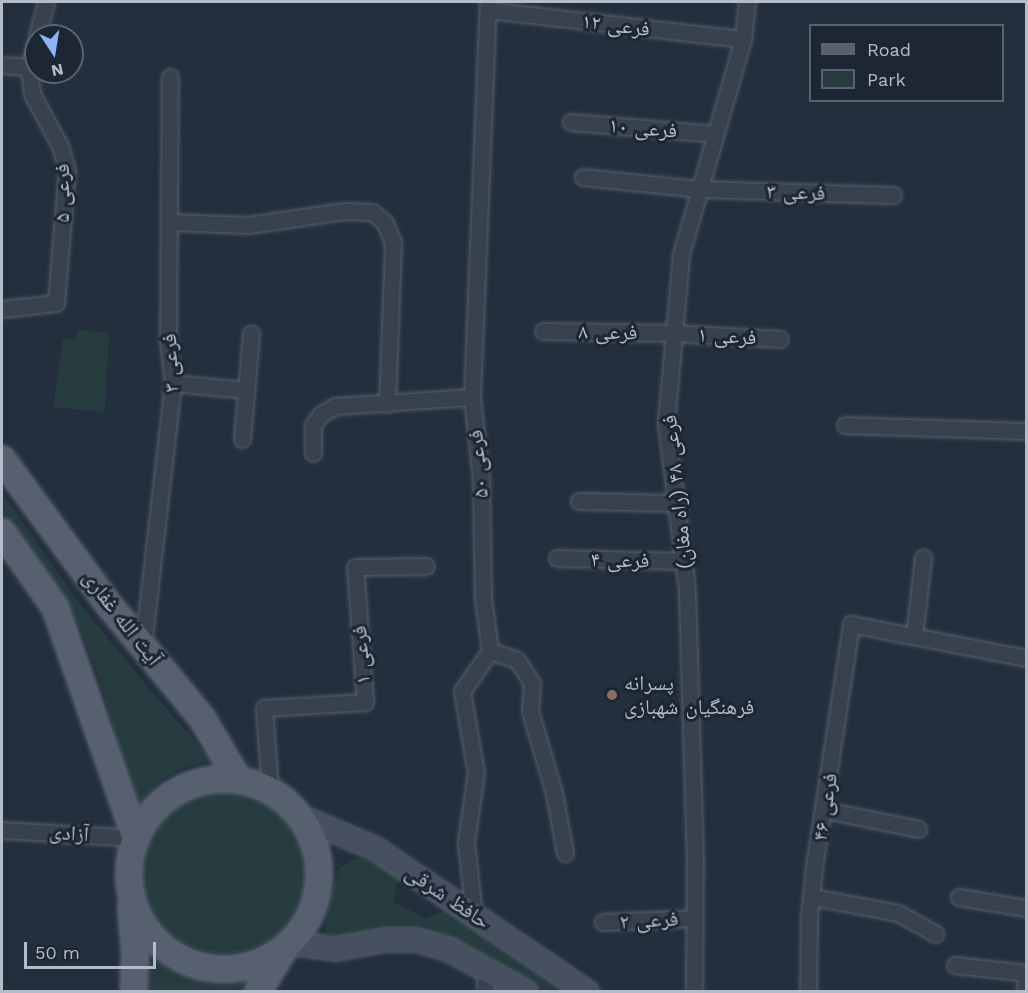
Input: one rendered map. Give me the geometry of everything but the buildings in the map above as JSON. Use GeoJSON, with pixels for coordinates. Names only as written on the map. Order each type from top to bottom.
{"type":"FeatureCollection","features":[{"type":"Feature","properties":{"kind":"main road","name":"آیت الله غفاری"},"geometry":{"type":"LineString","coordinates":[[2,459],[110,605],[202,718],[238,779]]}},
{"type":"Feature","properties":{"kind":"main road"},"geometry":{"type":"LineString","coordinates":[[2,532],[55,607],[135,838]]}},
{"type":"Feature","properties":{"kind":"main road"},"geometry":{"type":"LineString","coordinates":[[134,992],[135,954],[129,864],[135,838],[148,816],[166,798],[188,786],[212,779],[238,779],[270,790],[288,802],[302,817],[315,843],[320,872],[317,900],[304,927],[287,946],[258,992]]}},
{"type":"Feature","properties":{"kind":"main road","name":"حافظ شرقی"},"geometry":{"type":"LineString","coordinates":[[302,817],[376,849],[587,992]]}},
{"type":"Feature","properties":{"kind":"main road"},"geometry":{"type":"LineString","coordinates":[[130,891],[141,922],[162,947],[191,964],[223,970],[256,965],[287,946]]}},
{"type":"Feature","properties":{"kind":"main road","name":"حافظ شرقی"},"geometry":{"type":"LineString","coordinates":[[287,946],[336,949],[386,940],[416,940],[450,950],[485,980],[526,992]]}},
{"type":"Feature","properties":{"kind":"street","name":"فرعی ۵"},"geometry":{"type":"LineString","coordinates":[[40,24],[46,2]]}},
{"type":"Feature","properties":{"kind":"street","name":"فرعی ۴۸ (راه مغان)"},"geometry":{"type":"LineString","coordinates":[[694,992],[693,770],[687,590],[666,423],[681,254],[743,39],[747,2]]}},
{"type":"Feature","properties":{"kind":"street","name":"فرعی ۱۲"},"geometry":{"type":"LineString","coordinates":[[488,6],[743,39]]}},
{"type":"Feature","properties":{"kind":"street","name":"فرعی ۵۰"},"geometry":{"type":"LineString","coordinates":[[488,6],[472,398],[481,479],[483,599],[490,651]]}},
{"type":"Feature","properties":{"kind":"street"},"geometry":{"type":"LineString","coordinates":[[2,65],[24,67]]}},
{"type":"Feature","properties":{"kind":"street","name":"فرعی ۳"},"geometry":{"type":"LineString","coordinates":[[143,646],[173,383],[168,341],[170,78]]}},
{"type":"Feature","properties":{"kind":"street","name":"فرعی ۵"},"geometry":{"type":"LineString","coordinates":[[2,309],[56,303],[67,170],[60,146],[32,94],[31,84]]}},
{"type":"Feature","properties":{"kind":"street","name":"فرعی ۱۰"},"geometry":{"type":"LineString","coordinates":[[571,122],[716,134]]}},
{"type":"Feature","properties":{"kind":"street","name":"فرعی ۳"},"geometry":{"type":"LineString","coordinates":[[583,177],[700,189],[893,195]]}},
{"type":"Feature","properties":{"kind":"street"},"geometry":{"type":"LineString","coordinates":[[170,222],[248,225],[344,211],[372,212],[385,222],[393,243],[387,404]]}},
{"type":"Feature","properties":{"kind":"street","name":"فرعی ۸"},"geometry":{"type":"LineString","coordinates":[[543,331],[674,333]]}},
{"type":"Feature","properties":{"kind":"street"},"geometry":{"type":"LineString","coordinates":[[242,439],[251,333]]}},
{"type":"Feature","properties":{"kind":"street","name":"فرعی ۱"},"geometry":{"type":"LineString","coordinates":[[674,333],[780,339]]}},
{"type":"Feature","properties":{"kind":"street"},"geometry":{"type":"LineString","coordinates":[[173,383],[245,390]]}},
{"type":"Feature","properties":{"kind":"street"},"geometry":{"type":"LineString","coordinates":[[313,453],[313,425],[321,414],[336,405],[472,398]]}},
{"type":"Feature","properties":{"kind":"street"},"geometry":{"type":"LineString","coordinates":[[845,425],[1026,431]]}},
{"type":"Feature","properties":{"kind":"street"},"geometry":{"type":"LineString","coordinates":[[579,501],[675,503]]}},
{"type":"Feature","properties":{"kind":"street","name":"فرعی ۴"},"geometry":{"type":"LineString","coordinates":[[557,558],[683,561]]}},
{"type":"Feature","properties":{"kind":"street"},"geometry":{"type":"LineString","coordinates":[[923,558],[914,636],[1026,658]]}},
{"type":"Feature","properties":{"kind":"street","name":"فرعی ۱"},"geometry":{"type":"LineString","coordinates":[[270,790],[264,708],[365,702],[355,567],[426,566]]}},
{"type":"Feature","properties":{"kind":"street","name":"فرعی ۴۶"},"geometry":{"type":"LineString","coordinates":[[808,992],[809,917],[813,897],[814,867],[825,810],[851,624],[914,636]]}},
{"type":"Feature","properties":{"kind":"street"},"geometry":{"type":"LineString","coordinates":[[474,915],[466,842],[476,773],[462,691],[490,651],[517,660],[532,683],[530,711],[554,794],[565,853]]}},
{"type":"Feature","properties":{"kind":"street"},"geometry":{"type":"LineString","coordinates":[[825,810],[918,829]]}},
{"type":"Feature","properties":{"kind":"street","name":"آزادی"},"geometry":{"type":"LineString","coordinates":[[2,830],[135,838]]}},
{"type":"Feature","properties":{"kind":"street"},"geometry":{"type":"LineString","coordinates":[[813,897],[898,914],[936,934]]}},
{"type":"Feature","properties":{"kind":"street"},"geometry":{"type":"LineString","coordinates":[[959,897],[1026,908]]}},
{"type":"Feature","properties":{"kind":"street","name":"فرعی ۲"},"geometry":{"type":"LineString","coordinates":[[603,922],[695,918]]}},
{"type":"Feature","properties":{"kind":"street"},"geometry":{"type":"LineString","coordinates":[[955,965],[1026,973],[1024,992]]}},
{"type":"Feature","properties":{"kind":"green space"},"geometry":{"type":"Polygon","coordinates":[[[78,330],[109,333],[105,412],[53,407],[63,339],[76,339],[78,330]]]}},
{"type":"Feature","properties":{"kind":"green space"},"geometry":{"type":"Polygon","coordinates":[[[2,492],[76,599],[156,697],[212,760],[179,769],[157,784],[143,801],[134,799],[98,674],[75,616],[2,513],[2,492]]]}},
{"type":"Feature","properties":{"kind":"green space"},"geometry":{"type":"Polygon","coordinates":[[[224,791],[255,797],[281,815],[299,841],[305,872],[299,903],[281,929],[255,947],[224,953],[193,947],[167,929],[149,903],[143,872],[149,841],[167,815],[193,797],[224,791]]]}},
{"type":"Feature","properties":{"kind":"green space"},"geometry":{"type":"Polygon","coordinates":[[[356,859],[378,861],[399,878],[393,902],[425,918],[449,909],[574,991],[536,991],[457,941],[411,929],[342,937],[326,934],[325,921],[339,868],[356,859]]]}},
{"type":"Feature","properties":{"kind":"green space"},"geometry":{"type":"Polygon","coordinates":[[[147,961],[258,978],[249,991],[148,991],[147,961]]]}},
{"type":"Feature","properties":{"kind":"place","name":"پسرانه فرهنگیان شهبازی"},"geometry":{"type":"Point","coordinates":[612,695]}}]}
